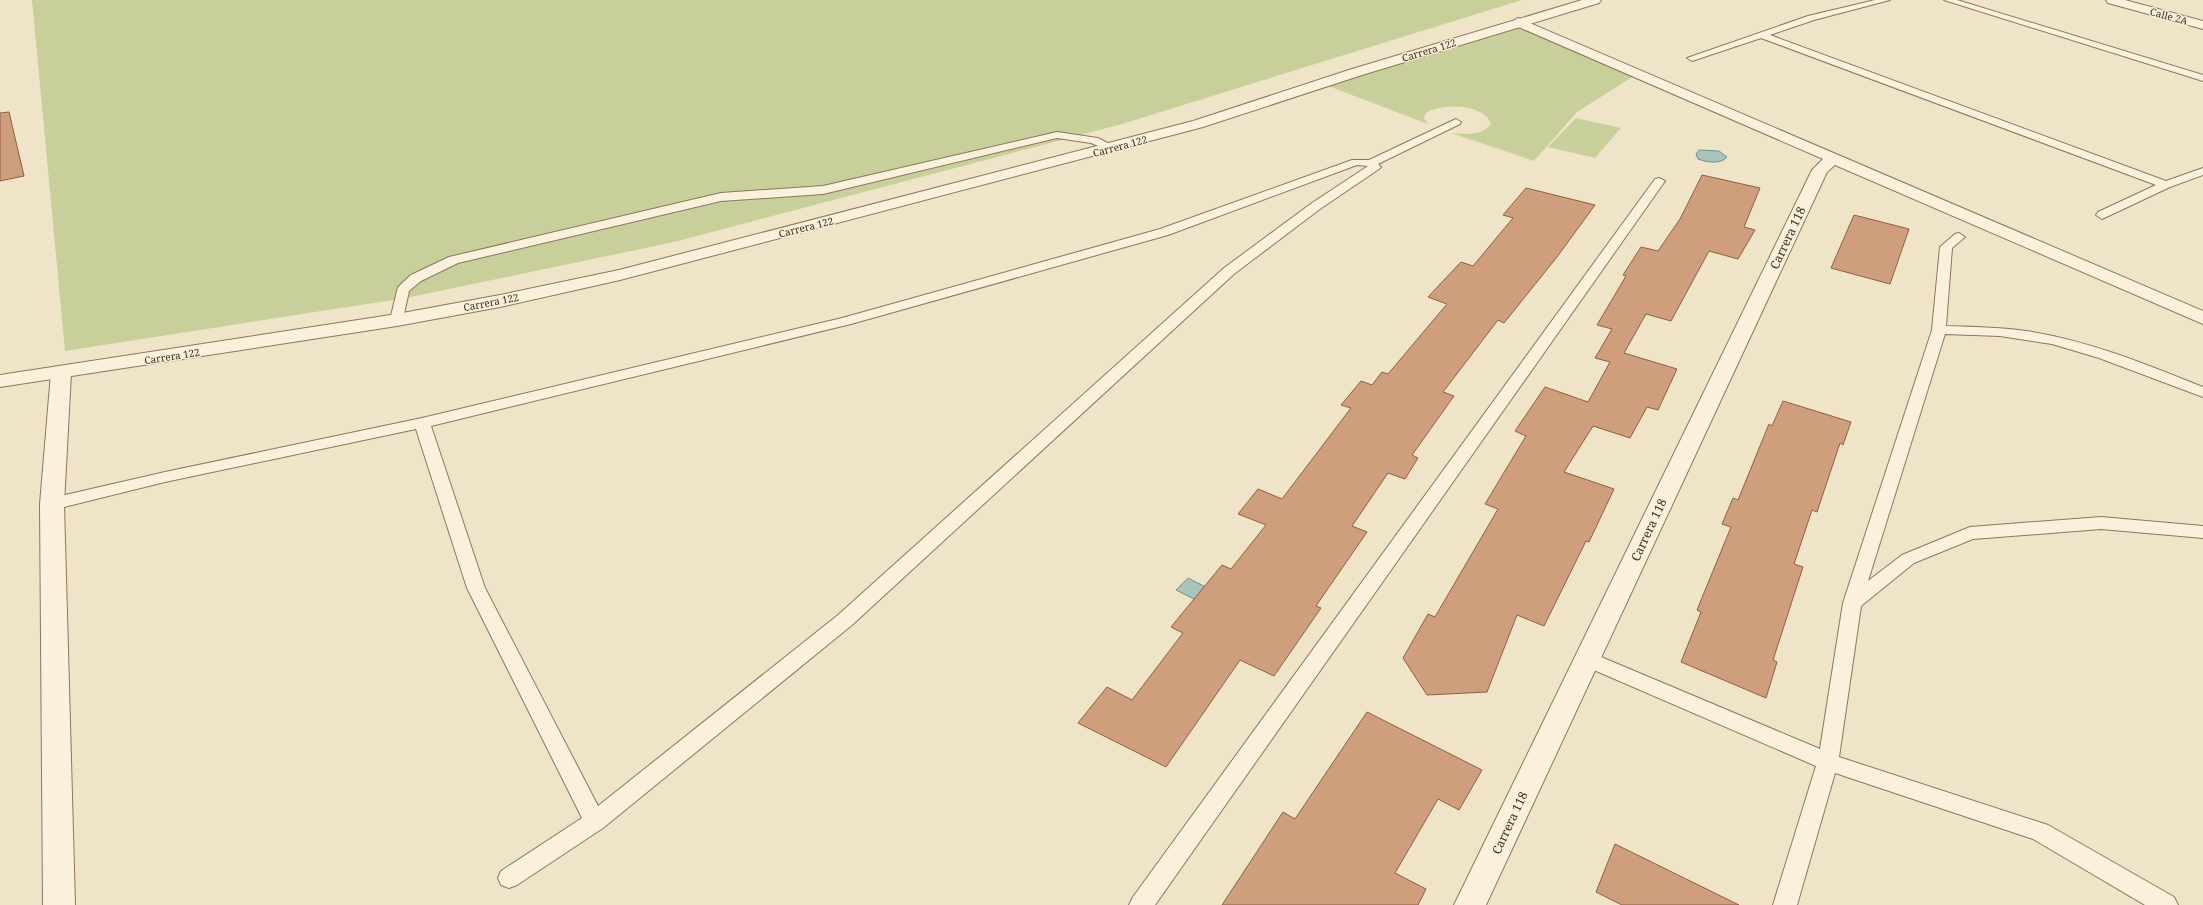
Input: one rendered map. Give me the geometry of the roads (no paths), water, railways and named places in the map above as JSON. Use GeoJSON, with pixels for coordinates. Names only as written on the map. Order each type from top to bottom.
{"type":"FeatureCollection","features":[{"type":"Feature","properties":{"kind":"street","name":"Carrera 122"},"geometry":{"type":"LineString","coordinates":[[0,381],[61,373],[397,320],[500,300],[620,274],[1111,148],[1198,124],[1518,22],[1596,0]]}},
{"type":"Feature","properties":{"kind":"street","name":"Calle 2A"},"geometry":{"type":"LineString","coordinates":[[2112,0],[2203,25]]}},
{"type":"Feature","properties":{"kind":"street"},"geometry":{"type":"LineString","coordinates":[[1518,22],[2203,318]]}},
{"type":"Feature","properties":{"kind":"street","name":"Carrera 118"},"geometry":{"type":"LineString","coordinates":[[1470,905],[1820,170],[1832,158]]}},
{"type":"Feature","properties":{"kind":"street"},"geometry":{"type":"LineString","coordinates":[[59,905],[52,504],[61,373]]}},
{"type":"Feature","properties":{"kind":"lane"},"geometry":{"type":"LineString","coordinates":[[1692,58],[1811,18],[1886,0]]}},
{"type":"Feature","properties":{"kind":"lane"},"geometry":{"type":"LineString","coordinates":[[1948,0],[2203,78]]}},
{"type":"Feature","properties":{"kind":"lane"},"geometry":{"type":"LineString","coordinates":[[1760,35],[1880,76],[2052,143],[2166,185]]}},
{"type":"Feature","properties":{"kind":"lane"},"geometry":{"type":"LineString","coordinates":[[52,504],[165,478],[422,423],[846,320],[1164,232],[1356,162],[1371,163],[1456,122]]}},
{"type":"Feature","properties":{"kind":"lane"},"geometry":{"type":"LineString","coordinates":[[397,320],[403,290],[416,278],[454,260],[722,198],[823,190],[1057,135],[1094,140],[1111,148]]}},
{"type":"Feature","properties":{"kind":"lane"},"geometry":{"type":"LineString","coordinates":[[509,878],[595,821],[845,620],[1229,271],[1316,206],[1375,167],[1371,163]]}},
{"type":"Feature","properties":{"kind":"lane"},"geometry":{"type":"LineString","coordinates":[[2102,215],[2166,185],[2203,171]]}},
{"type":"Feature","properties":{"kind":"lane"},"geometry":{"type":"LineString","coordinates":[[1141,905],[1659,181]]}},
{"type":"Feature","properties":{"kind":"lane"},"geometry":{"type":"LineString","coordinates":[[1785,905],[1828,762],[1852,603],[1939,330],[1946,246],[1959,237]]}},
{"type":"Feature","properties":{"kind":"lane"},"geometry":{"type":"LineString","coordinates":[[1939,330],[2000,332],[2069,344],[2135,365],[2203,392]]}},
{"type":"Feature","properties":{"kind":"lane"},"geometry":{"type":"LineString","coordinates":[[422,423],[476,588],[595,821]]}},
{"type":"Feature","properties":{"kind":"lane"},"geometry":{"type":"LineString","coordinates":[[1852,603],[1908,559],[1970,533],[2101,523],[2203,532]]}},
{"type":"Feature","properties":{"kind":"lane"},"geometry":{"type":"LineString","coordinates":[[1587,659],[1828,762],[2040,832],[2166,905]]}},
{"type":"Feature","properties":{"kind":"water"},"geometry":{"type":"Polygon","coordinates":[[[1699,150],[1719,151],[1727,157],[1724,160],[1717,162],[1705,161],[1698,159],[1696,154],[1699,150]]]}},
{"type":"Feature","properties":{"kind":"water"},"geometry":{"type":"Polygon","coordinates":[[[1188,578],[1231,600],[1220,612],[1176,590],[1188,578]]]}}]}
